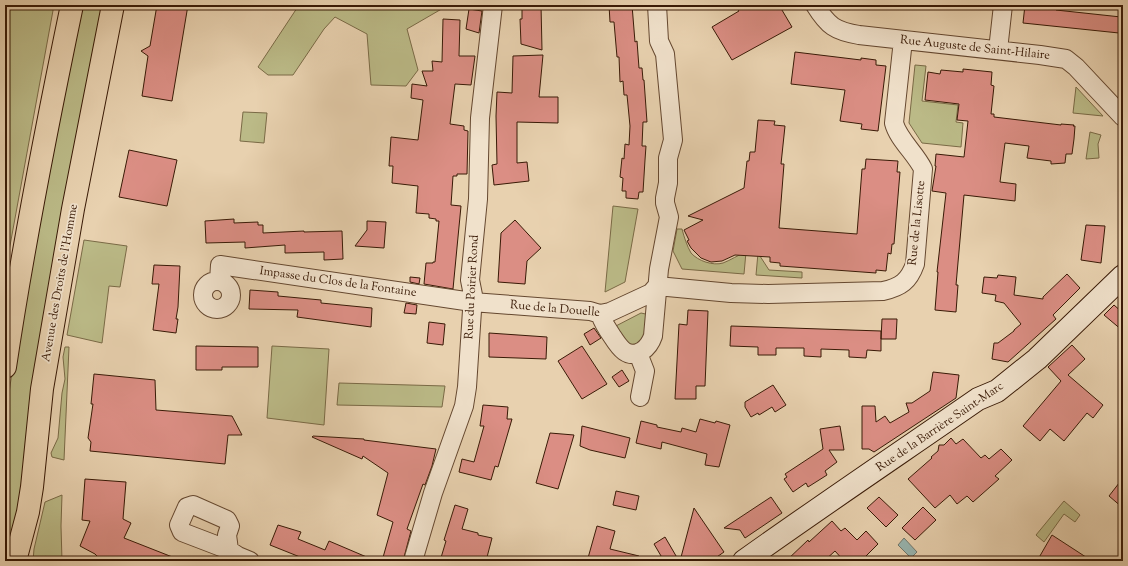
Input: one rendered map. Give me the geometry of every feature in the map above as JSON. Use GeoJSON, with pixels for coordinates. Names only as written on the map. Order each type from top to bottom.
{"type":"FeatureCollection","features":[{"type":"Feature","properties":{"kind":"main road"},"geometry":{"type":"LineString","coordinates":[[5,367],[34,190],[72,5]]}},
{"type":"Feature","properties":{"kind":"main road","name":"Avenue des Droits de l'Homme"},"geometry":{"type":"LineString","coordinates":[[15,561],[26,519],[32,487],[41,396],[73,209],[113,5]]}},
{"type":"Feature","properties":{"kind":"main road","name":"Rue de la Barrière Saint-Marc"},"geometry":{"type":"LineString","coordinates":[[744,561],[805,517],[978,399],[997,390],[1037,359],[1123,276]]}},
{"type":"Feature","properties":{"kind":"street","name":"Rue du Poirier Rond"},"geometry":{"type":"LineString","coordinates":[[413,561],[433,493],[464,406],[467,387],[473,295],[470,280],[478,199],[480,118],[493,5]]}},
{"type":"Feature","properties":{"kind":"street"},"geometry":{"type":"LineString","coordinates":[[600,314],[605,326],[620,349],[628,353],[638,353],[648,346],[651,341],[653,336],[659,269],[669,217],[665,198],[668,183],[668,158],[673,140],[665,54],[660,41],[656,5]]}},
{"type":"Feature","properties":{"kind":"street","name":"Rue Auguste de Saint-Hilaire"},"geometry":{"type":"LineString","coordinates":[[815,5],[823,18],[840,31],[859,35],[1062,57],[1076,67],[1123,117]]}},
{"type":"Feature","properties":{"kind":"street"},"geometry":{"type":"LineString","coordinates":[[998,50],[1003,5]]}},
{"type":"Feature","properties":{"kind":"street","name":"Rue de la Lisotte"},"geometry":{"type":"LineString","coordinates":[[657,286],[731,293],[768,294],[883,291],[901,284],[908,278],[914,264],[923,169],[919,161],[895,128],[894,123],[903,40]]}},
{"type":"Feature","properties":{"kind":"street","name":"Impasse du Clos de la Fontaine"},"geometry":{"type":"LineString","coordinates":[[219,281],[220,265],[472,302]]}},
{"type":"Feature","properties":{"kind":"street","name":"Rue de la Douelle"},"geometry":{"type":"LineString","coordinates":[[472,302],[590,311],[600,314],[610,312],[651,293],[657,286]]}},
{"type":"Feature","properties":{"kind":"street"},"geometry":{"type":"LineString","coordinates":[[638,353],[645,371],[640,397]]}},
{"type":"Feature","properties":{"kind":"street"},"geometry":{"type":"LineString","coordinates":[[229,550],[250,561]]}},
{"type":"Feature","properties":{"kind":"shaded area"},"geometry":{"type":"Polygon","coordinates":[[[5,5],[54,5],[5,273],[5,5]]]}},
{"type":"Feature","properties":{"kind":"shaded area"},"geometry":{"type":"Polygon","coordinates":[[[78,5],[105,5],[24,497],[5,561],[6,413],[29,258],[78,5]]]}},
{"type":"Feature","properties":{"kind":"shaded area"},"geometry":{"type":"Polygon","coordinates":[[[299,5],[445,5],[445,7],[407,29],[418,70],[406,86],[371,85],[367,34],[335,17],[324,29],[293,75],[268,75],[258,67],[299,5]]]}},
{"type":"Feature","properties":{"kind":"shaded area"},"geometry":{"type":"Polygon","coordinates":[[[915,65],[926,66],[922,101],[958,105],[956,122],[963,123],[961,147],[922,143],[909,123],[915,65]]]}},
{"type":"Feature","properties":{"kind":"shaded area"},"geometry":{"type":"Polygon","coordinates":[[[1076,87],[1103,116],[1073,113],[1076,87]]]}},
{"type":"Feature","properties":{"kind":"shaded area"},"geometry":{"type":"Polygon","coordinates":[[[243,112],[267,113],[264,143],[240,141],[243,112]]]}},
{"type":"Feature","properties":{"kind":"shaded area"},"geometry":{"type":"Polygon","coordinates":[[[1090,132],[1101,135],[1098,144],[1099,158],[1086,159],[1090,132]]]}},
{"type":"Feature","properties":{"kind":"shaded area"},"geometry":{"type":"Polygon","coordinates":[[[613,206],[638,209],[625,282],[605,292],[613,206]]]}},
{"type":"Feature","properties":{"kind":"shaded area"},"geometry":{"type":"Polygon","coordinates":[[[677,229],[682,229],[691,253],[706,262],[715,264],[723,263],[746,252],[744,274],[682,269],[673,251],[677,229]]]}},
{"type":"Feature","properties":{"kind":"shaded area"},"geometry":{"type":"Polygon","coordinates":[[[84,240],[127,246],[120,287],[109,286],[102,343],[67,335],[84,240]]]}},
{"type":"Feature","properties":{"kind":"shaded area"},"geometry":{"type":"Polygon","coordinates":[[[758,253],[769,270],[802,272],[802,278],[756,275],[758,253]]]}},
{"type":"Feature","properties":{"kind":"shaded area"},"geometry":{"type":"Polygon","coordinates":[[[641,313],[650,315],[642,342],[630,347],[612,328],[641,313]]]}},
{"type":"Feature","properties":{"kind":"shaded area"},"geometry":{"type":"Polygon","coordinates":[[[272,346],[329,349],[324,425],[267,418],[272,346]]]}},
{"type":"Feature","properties":{"kind":"shaded area"},"geometry":{"type":"Polygon","coordinates":[[[65,347],[69,347],[64,460],[52,457],[51,453],[58,438],[62,393],[65,379],[63,357],[65,347]]]}},
{"type":"Feature","properties":{"kind":"shaded area"},"geometry":{"type":"Polygon","coordinates":[[[339,383],[445,386],[442,407],[337,405],[339,383]]]}},
{"type":"Feature","properties":{"kind":"shaded area"},"geometry":{"type":"Polygon","coordinates":[[[62,495],[62,561],[51,561],[45,556],[42,561],[33,561],[34,549],[45,502],[62,495]]]}},
{"type":"Feature","properties":{"kind":"shaded area"},"geometry":{"type":"Polygon","coordinates":[[[1064,501],[1080,515],[1075,522],[1064,514],[1044,542],[1036,535],[1064,501]]]}},
{"type":"Feature","properties":{"kind":"water"},"geometry":{"type":"Polygon","coordinates":[[[904,538],[917,552],[911,558],[898,545],[904,538]]]}},
{"type":"Feature","properties":{"kind":"building"},"geometry":{"type":"Polygon","coordinates":[[[157,5],[188,5],[172,101],[142,96],[148,56],[141,51],[150,46],[157,5]]]}},
{"type":"Feature","properties":{"kind":"building"},"geometry":{"type":"Polygon","coordinates":[[[522,5],[541,5],[542,50],[521,44],[520,19],[522,19],[522,5]]]}},
{"type":"Feature","properties":{"kind":"building"},"geometry":{"type":"Polygon","coordinates":[[[609,5],[632,5],[639,68],[642,68],[644,80],[647,122],[643,122],[642,146],[646,146],[643,192],[639,192],[638,199],[626,198],[626,191],[622,191],[623,178],[620,177],[622,158],[624,159],[625,144],[629,145],[630,126],[627,95],[624,95],[623,81],[620,82],[619,57],[617,57],[614,22],[610,22],[609,5]]]}},
{"type":"Feature","properties":{"kind":"building"},"geometry":{"type":"Polygon","coordinates":[[[735,5],[779,5],[792,27],[732,60],[712,27],[739,11],[735,5]]]}},
{"type":"Feature","properties":{"kind":"building"},"geometry":{"type":"Polygon","coordinates":[[[1025,5],[1056,5],[1056,10],[1121,17],[1119,33],[1023,23],[1025,5]]]}},
{"type":"Feature","properties":{"kind":"building"},"geometry":{"type":"Polygon","coordinates":[[[469,9],[482,11],[479,33],[466,29],[469,9]]]}},
{"type":"Feature","properties":{"kind":"building"},"geometry":{"type":"Polygon","coordinates":[[[443,19],[460,20],[459,56],[475,56],[471,85],[455,84],[450,124],[464,126],[464,130],[468,131],[467,174],[457,174],[457,176],[453,176],[451,205],[461,206],[453,289],[424,284],[426,263],[435,262],[439,221],[429,218],[429,214],[416,213],[418,186],[392,183],[393,166],[389,166],[391,137],[418,140],[423,100],[411,98],[412,84],[427,86],[422,71],[433,71],[432,61],[442,62],[443,19]]]}},
{"type":"Feature","properties":{"kind":"building"},"geometry":{"type":"Polygon","coordinates":[[[795,52],[861,60],[861,58],[876,60],[876,65],[886,66],[878,131],[861,129],[862,124],[840,121],[845,90],[791,84],[795,52]]]}},
{"type":"Feature","properties":{"kind":"building"},"geometry":{"type":"Polygon","coordinates":[[[543,55],[539,97],[558,97],[558,123],[517,122],[517,163],[527,162],[529,181],[494,185],[492,165],[497,164],[497,92],[512,93],[513,56],[543,55]]]}},
{"type":"Feature","properties":{"kind":"building"},"geometry":{"type":"Polygon","coordinates":[[[963,69],[992,72],[991,85],[994,86],[991,114],[994,114],[994,117],[1075,126],[1072,154],[1066,154],[1065,163],[1051,164],[1051,161],[1027,158],[1029,146],[1005,143],[1000,182],[1016,184],[1015,201],[964,195],[956,285],[958,285],[956,312],[935,310],[937,272],[946,193],[932,191],[936,166],[936,154],[964,157],[968,121],[957,120],[959,104],[925,100],[928,72],[940,74],[941,70],[963,72],[963,69]]]}},
{"type":"Feature","properties":{"kind":"building"},"geometry":{"type":"Polygon","coordinates":[[[758,120],[775,121],[774,125],[785,126],[781,164],[784,164],[779,228],[857,234],[862,169],[865,169],[866,159],[898,161],[897,172],[900,172],[894,244],[892,244],[891,254],[888,253],[886,271],[876,270],[876,273],[780,266],[780,263],[770,262],[770,257],[735,255],[722,261],[711,262],[701,258],[691,248],[684,230],[703,220],[688,216],[744,188],[747,161],[749,161],[750,152],[755,152],[758,120]]]}},
{"type":"Feature","properties":{"kind":"building"},"geometry":{"type":"Polygon","coordinates":[[[129,150],[177,160],[167,206],[119,197],[129,150]]]}},
{"type":"Feature","properties":{"kind":"building"},"geometry":{"type":"Polygon","coordinates":[[[234,219],[234,223],[258,222],[258,225],[263,225],[263,233],[342,231],[343,259],[324,260],[324,252],[285,253],[285,245],[245,248],[245,242],[206,243],[205,221],[234,219]]]}},
{"type":"Feature","properties":{"kind":"building"},"geometry":{"type":"Polygon","coordinates":[[[515,220],[541,248],[527,261],[525,284],[498,282],[501,233],[515,220]]]}},
{"type":"Feature","properties":{"kind":"building"},"geometry":{"type":"Polygon","coordinates":[[[367,221],[386,222],[384,248],[355,246],[367,230],[367,221]]]}},
{"type":"Feature","properties":{"kind":"building"},"geometry":{"type":"Polygon","coordinates":[[[1086,225],[1105,226],[1101,263],[1081,260],[1086,225]]]}},
{"type":"Feature","properties":{"kind":"building"},"geometry":{"type":"Polygon","coordinates":[[[154,265],[180,266],[176,333],[153,330],[159,284],[152,284],[154,265]]]}},
{"type":"Feature","properties":{"kind":"building"},"geometry":{"type":"Polygon","coordinates":[[[1067,274],[1080,288],[1053,315],[1056,319],[1008,362],[992,359],[994,343],[998,343],[1021,324],[1004,303],[995,301],[996,295],[982,293],[984,277],[997,278],[998,275],[1016,277],[1014,295],[1043,299],[1043,297],[1067,274]]]}},
{"type":"Feature","properties":{"kind":"building"},"geometry":{"type":"Polygon","coordinates":[[[410,277],[420,278],[419,284],[410,282],[410,277]]]}},
{"type":"Feature","properties":{"kind":"building"},"geometry":{"type":"Polygon","coordinates":[[[250,290],[278,292],[278,296],[321,300],[321,303],[372,308],[371,327],[297,317],[298,310],[249,309],[250,290]]]}},
{"type":"Feature","properties":{"kind":"building"},"geometry":{"type":"Polygon","coordinates":[[[406,303],[417,305],[416,314],[404,313],[406,303]]]}},
{"type":"Feature","properties":{"kind":"building"},"geometry":{"type":"Polygon","coordinates":[[[1114,305],[1123,313],[1123,331],[1104,315],[1114,305]]]}},
{"type":"Feature","properties":{"kind":"building"},"geometry":{"type":"Polygon","coordinates":[[[688,310],[708,311],[705,386],[696,386],[696,399],[675,399],[679,324],[687,325],[688,310]]]}},
{"type":"Feature","properties":{"kind":"building"},"geometry":{"type":"Polygon","coordinates":[[[882,319],[897,319],[896,339],[881,339],[882,319]]]}},
{"type":"Feature","properties":{"kind":"building"},"geometry":{"type":"Polygon","coordinates":[[[429,322],[445,324],[443,345],[427,343],[429,322]]]}},
{"type":"Feature","properties":{"kind":"building"},"geometry":{"type":"Polygon","coordinates":[[[731,326],[881,331],[881,351],[867,350],[866,358],[849,357],[849,350],[821,349],[821,357],[804,356],[804,348],[776,348],[776,355],[758,355],[758,347],[730,346],[731,326]]]}},
{"type":"Feature","properties":{"kind":"building"},"geometry":{"type":"Polygon","coordinates":[[[594,328],[601,338],[590,345],[584,334],[594,328]]]}},
{"type":"Feature","properties":{"kind":"building"},"geometry":{"type":"Polygon","coordinates":[[[489,333],[547,337],[546,359],[489,357],[489,333]]]}},
{"type":"Feature","properties":{"kind":"building"},"geometry":{"type":"Polygon","coordinates":[[[1072,345],[1085,359],[1068,375],[1103,405],[1093,418],[1087,413],[1064,441],[1050,429],[1040,441],[1023,426],[1061,381],[1048,367],[1072,345]]]}},
{"type":"Feature","properties":{"kind":"building"},"geometry":{"type":"Polygon","coordinates":[[[196,346],[258,347],[258,367],[222,367],[222,370],[196,370],[196,346]]]}},
{"type":"Feature","properties":{"kind":"building"},"geometry":{"type":"Polygon","coordinates":[[[582,346],[607,384],[582,399],[558,361],[582,346]]]}},
{"type":"Feature","properties":{"kind":"building"},"geometry":{"type":"Polygon","coordinates":[[[622,370],[629,381],[619,387],[612,377],[622,370]]]}},
{"type":"Feature","properties":{"kind":"building"},"geometry":{"type":"Polygon","coordinates":[[[933,372],[959,375],[956,398],[874,452],[869,449],[862,449],[862,406],[875,406],[876,422],[885,416],[890,423],[909,412],[906,403],[912,403],[930,391],[933,372]]]}},
{"type":"Feature","properties":{"kind":"building"},"geometry":{"type":"Polygon","coordinates":[[[94,374],[155,380],[156,410],[232,416],[242,435],[228,435],[225,464],[90,451],[91,442],[88,438],[93,404],[91,404],[94,374]]]}},
{"type":"Feature","properties":{"kind":"building"},"geometry":{"type":"Polygon","coordinates":[[[773,385],[786,405],[775,412],[772,407],[759,415],[758,413],[751,417],[745,407],[745,402],[773,385]]]}},
{"type":"Feature","properties":{"kind":"building"},"geometry":{"type":"Polygon","coordinates":[[[483,405],[508,407],[507,419],[512,419],[498,467],[495,466],[491,480],[459,472],[462,459],[474,462],[484,426],[480,426],[483,405]]]}},
{"type":"Feature","properties":{"kind":"building"},"geometry":{"type":"Polygon","coordinates":[[[700,419],[730,425],[719,467],[705,465],[707,454],[662,442],[661,449],[636,443],[641,421],[657,425],[657,427],[681,432],[682,428],[696,432],[700,419]]]}},
{"type":"Feature","properties":{"kind":"building"},"geometry":{"type":"Polygon","coordinates":[[[582,426],[630,438],[625,458],[590,450],[580,446],[582,426]]]}},
{"type":"Feature","properties":{"kind":"building"},"geometry":{"type":"Polygon","coordinates":[[[840,426],[844,450],[829,450],[837,462],[825,471],[827,475],[808,487],[806,483],[793,492],[784,479],[787,477],[785,474],[823,449],[820,429],[840,426]]]}},
{"type":"Feature","properties":{"kind":"building"},"geometry":{"type":"Polygon","coordinates":[[[550,433],[574,435],[558,489],[536,483],[550,433]]]}},
{"type":"Feature","properties":{"kind":"building"},"geometry":{"type":"Polygon","coordinates":[[[312,437],[364,439],[436,449],[432,466],[425,485],[423,484],[407,529],[411,531],[403,561],[382,561],[393,522],[377,515],[388,473],[363,456],[362,459],[312,437]]]}},
{"type":"Feature","properties":{"kind":"building"},"geometry":{"type":"Polygon","coordinates":[[[951,438],[956,444],[963,439],[981,458],[985,455],[989,459],[1001,449],[1012,460],[995,476],[999,479],[973,502],[967,496],[957,504],[950,495],[935,508],[908,479],[932,458],[931,457],[938,451],[939,445],[944,445],[951,438]]]}},
{"type":"Feature","properties":{"kind":"building"},"geometry":{"type":"Polygon","coordinates":[[[1123,478],[1123,508],[1109,496],[1123,478]]]}},
{"type":"Feature","properties":{"kind":"building"},"geometry":{"type":"Polygon","coordinates":[[[85,479],[126,482],[123,519],[131,523],[124,538],[180,560],[102,561],[95,554],[80,546],[90,521],[82,520],[85,479]]]}},
{"type":"Feature","properties":{"kind":"building"},"geometry":{"type":"Polygon","coordinates":[[[616,491],[639,496],[636,510],[613,505],[616,491]]]}},
{"type":"Feature","properties":{"kind":"building"},"geometry":{"type":"Polygon","coordinates":[[[771,497],[782,513],[745,538],[740,530],[724,528],[771,497]]]}},
{"type":"Feature","properties":{"kind":"building"},"geometry":{"type":"Polygon","coordinates":[[[879,497],[898,515],[886,527],[867,508],[879,497]]]}},
{"type":"Feature","properties":{"kind":"building"},"geometry":{"type":"Polygon","coordinates":[[[455,505],[468,509],[462,529],[492,538],[486,561],[440,561],[446,541],[444,540],[455,505]]]}},
{"type":"Feature","properties":{"kind":"building"},"geometry":{"type":"Polygon","coordinates":[[[923,507],[936,520],[915,540],[902,528],[923,507]]]}},
{"type":"Feature","properties":{"kind":"building"},"geometry":{"type":"Polygon","coordinates":[[[694,508],[724,552],[711,561],[680,561],[694,508]]]}},
{"type":"Feature","properties":{"kind":"building"},"geometry":{"type":"Polygon","coordinates":[[[832,521],[841,531],[845,528],[857,540],[866,531],[878,544],[861,561],[844,561],[835,551],[824,561],[786,561],[808,540],[809,542],[832,521]]]}},
{"type":"Feature","properties":{"kind":"building"},"geometry":{"type":"Polygon","coordinates":[[[278,525],[301,532],[298,539],[325,550],[329,541],[376,561],[310,561],[270,545],[278,525]]]}},
{"type":"Feature","properties":{"kind":"building"},"geometry":{"type":"Polygon","coordinates":[[[597,526],[615,531],[610,549],[639,556],[639,561],[600,561],[588,558],[597,526]]]}},
{"type":"Feature","properties":{"kind":"building"},"geometry":{"type":"Polygon","coordinates":[[[1052,535],[1092,561],[1037,561],[1052,535]]]}},
{"type":"Feature","properties":{"kind":"building"},"geometry":{"type":"Polygon","coordinates":[[[665,537],[679,561],[664,561],[654,544],[665,537]]]}}]}
